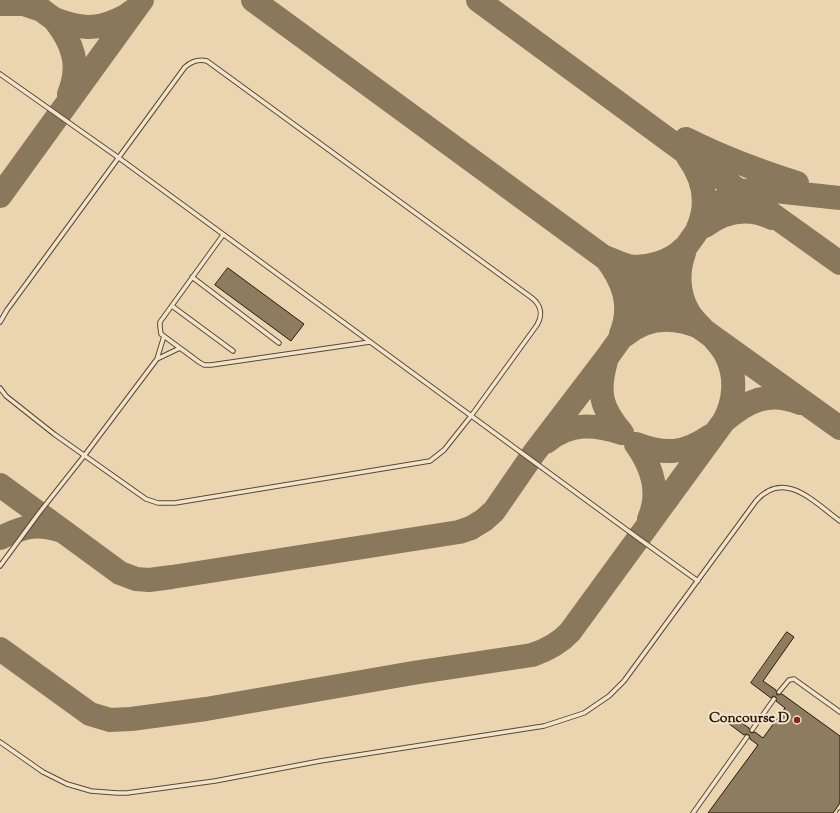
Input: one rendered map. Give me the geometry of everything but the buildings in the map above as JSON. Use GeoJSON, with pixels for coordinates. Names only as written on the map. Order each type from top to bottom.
{"type":"FeatureCollection","features":[{"type":"Feature","properties":{"kind":"lane"},"geometry":{"type":"LineString","coordinates":[[0,322],[7,310],[185,67],[196,61],[207,61],[532,298],[536,301],[540,310],[539,320],[471,416],[440,454],[430,461],[175,503],[158,502],[146,499],[84,456],[6,396],[0,388]]}},
{"type":"Feature","properties":{"kind":"lane"},"geometry":{"type":"LineString","coordinates":[[0,74],[119,158],[698,581]]}},
{"type":"Feature","properties":{"kind":"lane"},"geometry":{"type":"LineString","coordinates":[[223,235],[160,322],[160,332],[199,362],[204,365],[211,365],[370,342]]}},
{"type":"Feature","properties":{"kind":"lane"},"geometry":{"type":"LineString","coordinates":[[192,278],[279,342]]}},
{"type":"Feature","properties":{"kind":"lane"},"geometry":{"type":"LineString","coordinates":[[172,306],[233,351]]}},
{"type":"Feature","properties":{"kind":"lane"},"geometry":{"type":"LineString","coordinates":[[0,566],[157,360],[164,336]]}},
{"type":"Feature","properties":{"kind":"lane"},"geometry":{"type":"LineString","coordinates":[[157,360],[180,348]]}},
{"type":"Feature","properties":{"kind":"lane"},"geometry":{"type":"LineString","coordinates":[[0,742],[43,772],[66,784],[91,791],[117,794],[215,781],[320,761],[544,726],[584,713],[609,696],[624,681],[761,495],[773,488],[784,486],[792,488],[801,492],[840,521]]}},
{"type":"Feature","properties":{"kind":"lane"},"geometry":{"type":"LineString","coordinates":[[779,692],[789,680],[794,679],[840,712]]}},
{"type":"Feature","properties":{"kind":"lane"},"geometry":{"type":"LineString","coordinates":[[752,730],[774,700]]}},
{"type":"Feature","properties":{"kind":"lane"},"geometry":{"type":"LineString","coordinates":[[693,813],[747,737]]}},
{"type":"Feature","properties":{"kind":"taxiway"},"geometry":{"type":"LineString","coordinates":[[28,0],[66,28]]}},
{"type":"Feature","properties":{"kind":"taxiway"},"geometry":{"type":"LineString","coordinates":[[0,196],[142,0]]}},
{"type":"Feature","properties":{"kind":"taxiway"},"geometry":{"type":"LineString","coordinates":[[253,0],[713,337],[840,428]]}},
{"type":"Feature","properties":{"kind":"taxiway"},"geometry":{"type":"LineString","coordinates":[[478,0],[685,152],[840,263]]}},
{"type":"Feature","properties":{"kind":"taxiway"},"geometry":{"type":"LineString","coordinates":[[0,4],[24,4],[42,10]]}},
{"type":"Feature","properties":{"kind":"taxiway"},"geometry":{"type":"LineString","coordinates":[[54,19],[77,26],[92,27],[107,24],[131,12]]}},
{"type":"Feature","properties":{"kind":"taxiway"},"geometry":{"type":"LineString","coordinates":[[54,19],[66,37],[75,64],[73,83],[69,94]]}},
{"type":"Feature","properties":{"kind":"taxiway"},"geometry":{"type":"LineString","coordinates":[[686,139],[713,152],[769,174],[797,183]]}},
{"type":"Feature","properties":{"kind":"taxiway"},"geometry":{"type":"LineString","coordinates":[[688,157],[698,174],[703,191],[703,209],[698,228]]}},
{"type":"Feature","properties":{"kind":"taxiway"},"geometry":{"type":"LineString","coordinates":[[0,485],[120,573],[136,579],[149,580],[172,577],[459,532],[471,528],[484,520],[494,511],[534,453],[608,356],[710,213],[723,200],[740,191],[766,190],[840,198]]}},
{"type":"Feature","properties":{"kind":"taxiway"},"geometry":{"type":"LineString","coordinates":[[705,226],[721,217],[737,212],[755,212],[772,218]]}},
{"type":"Feature","properties":{"kind":"taxiway"},"geometry":{"type":"LineString","coordinates":[[621,334],[626,313],[624,293],[617,275],[605,257],[619,263],[635,267],[657,264],[672,258],[683,249]]}},
{"type":"Feature","properties":{"kind":"taxiway"},"geometry":{"type":"LineString","coordinates":[[624,336],[633,329],[652,321],[682,321],[702,328],[689,313],[680,290],[680,268],[684,253]]}},
{"type":"Feature","properties":{"kind":"taxiway"},"geometry":{"type":"LineString","coordinates":[[0,649],[90,714],[110,720],[131,719],[206,709],[413,673],[532,655],[543,651],[557,643],[570,632],[724,421],[728,413],[732,397],[732,371],[726,355],[713,337]]}},
{"type":"Feature","properties":{"kind":"taxiway"},"geometry":{"type":"LineString","coordinates":[[546,442],[564,431],[573,428],[602,428],[622,433],[609,416],[603,400],[602,382],[606,361]]}},
{"type":"Feature","properties":{"kind":"taxiway"},"geometry":{"type":"LineString","coordinates":[[724,421],[741,408],[759,400],[778,398],[789,399],[800,403]]}},
{"type":"Feature","properties":{"kind":"taxiway"},"geometry":{"type":"LineString","coordinates":[[636,444],[656,450],[674,451],[692,446],[710,436]]}},
{"type":"Feature","properties":{"kind":"taxiway"},"geometry":{"type":"LineString","coordinates":[[636,444],[642,453],[653,480],[653,509],[649,519]]}},
{"type":"Feature","properties":{"kind":"taxiway"},"geometry":{"type":"LineString","coordinates":[[0,538],[15,531],[29,527],[43,527],[59,530]]}},
{"type":"Feature","properties":{"kind":"place","name":"Concourse D"},"geometry":{"type":"Point","coordinates":[797,720]}}]}
